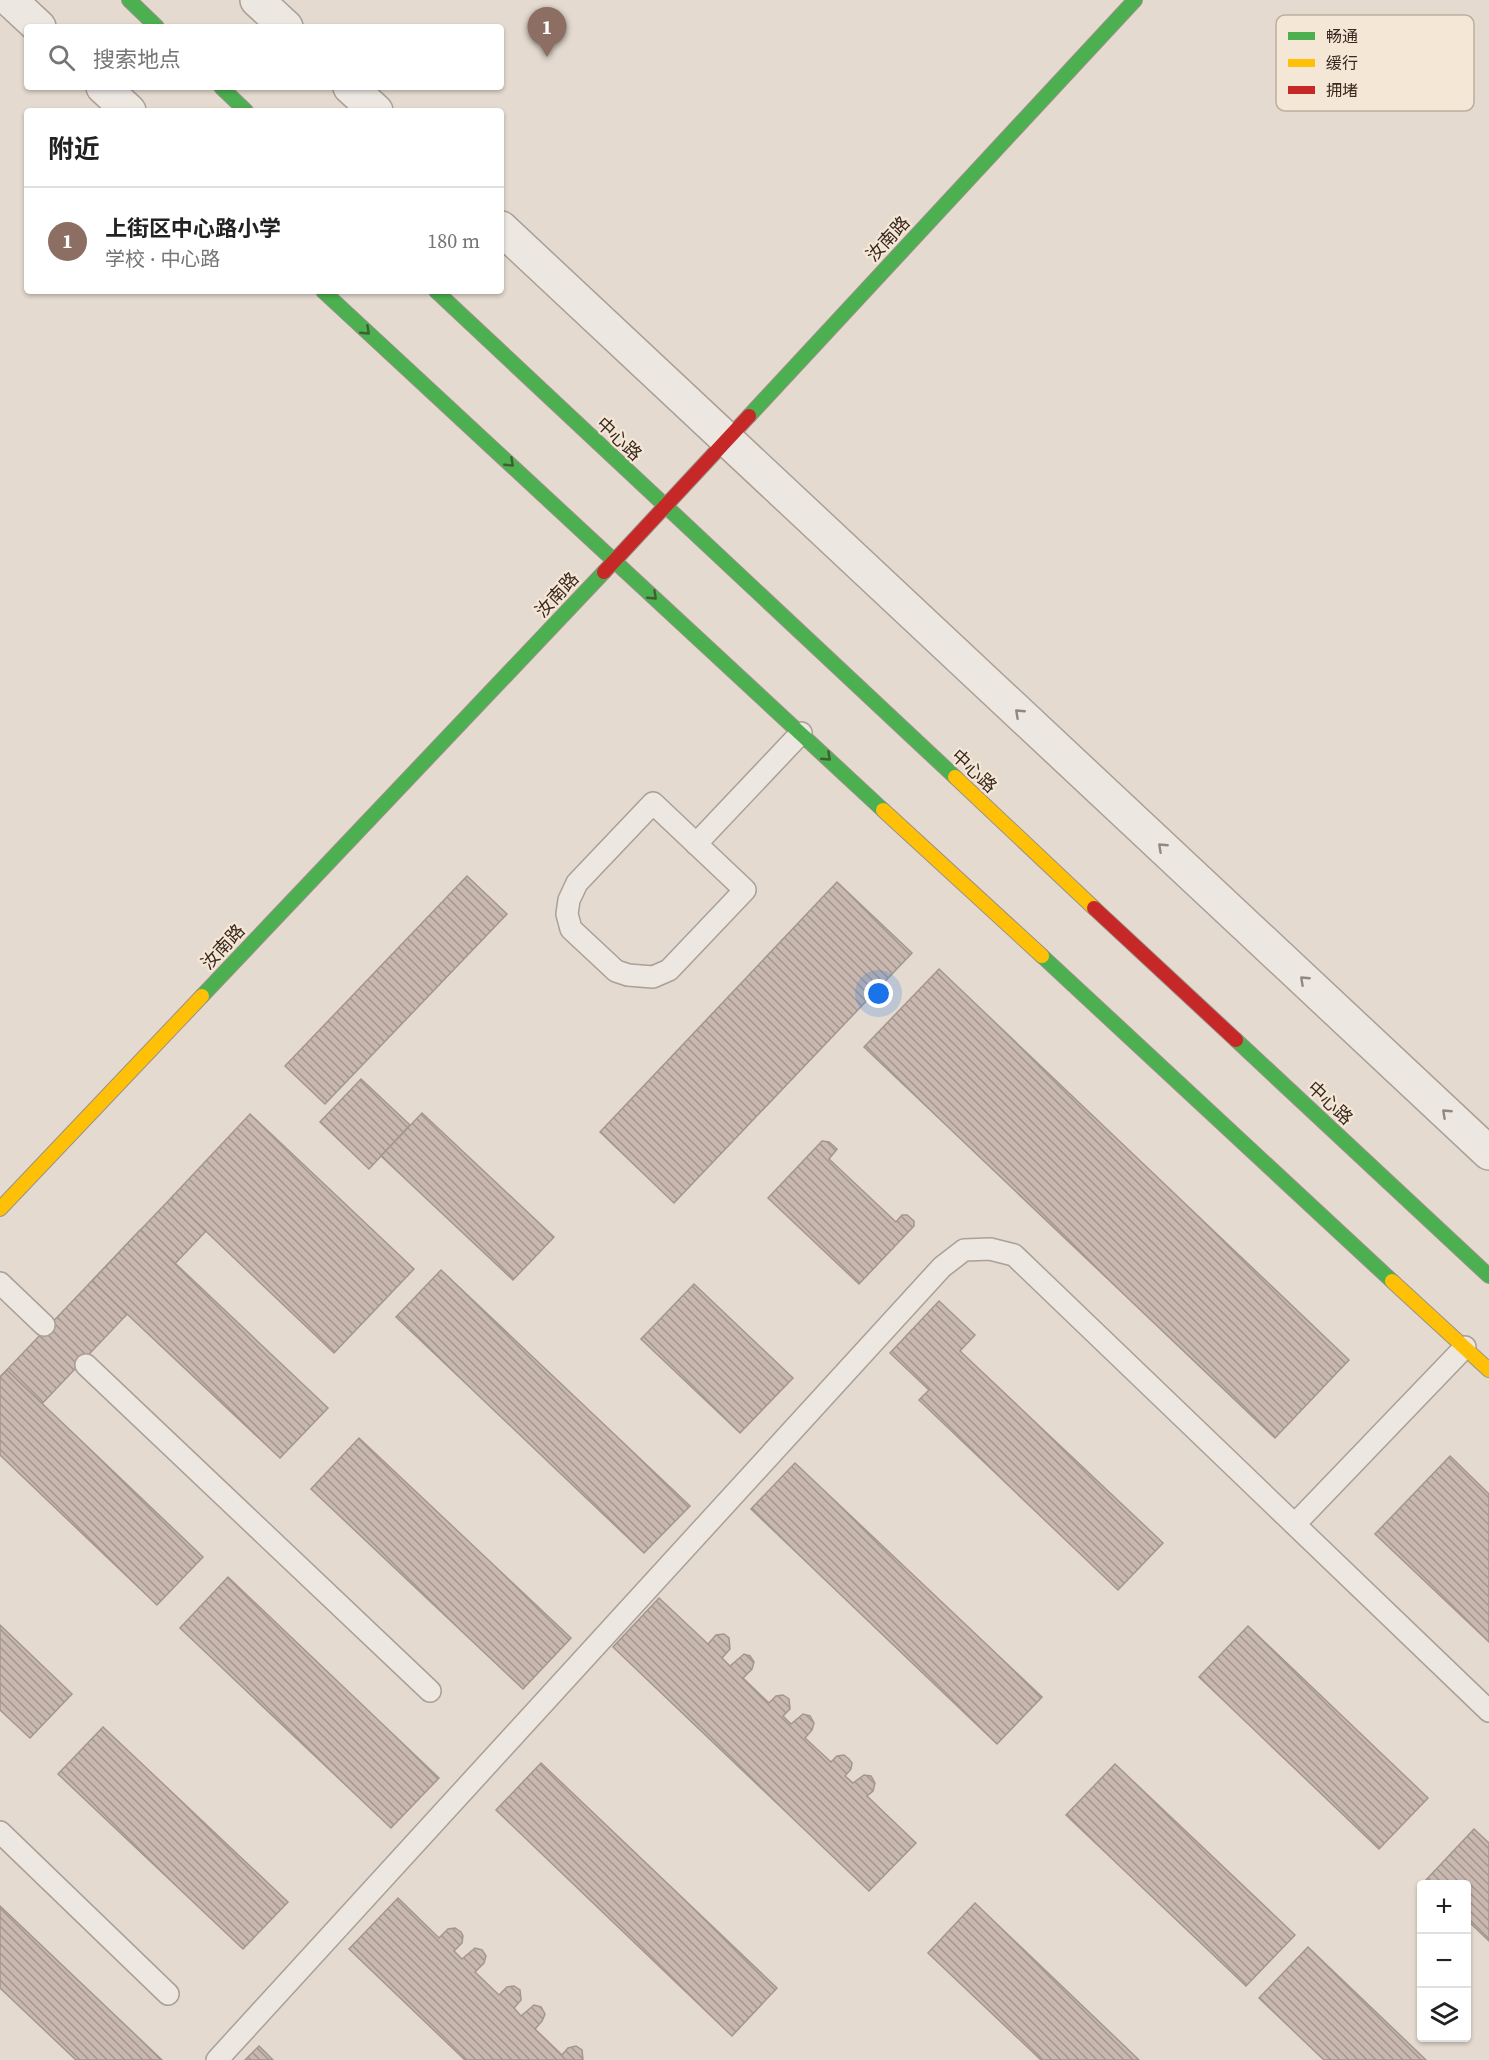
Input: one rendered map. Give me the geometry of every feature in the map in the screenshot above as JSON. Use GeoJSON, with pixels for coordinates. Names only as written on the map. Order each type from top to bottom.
{"type":"FeatureCollection","features":[{"type":"Feature","properties":{"kind":"street"},"geometry":{"type":"LineString","coordinates":[[10,0],[36,24]]}},
{"type":"Feature","properties":{"kind":"street"},"geometry":{"type":"LineString","coordinates":[[129,0],[155,24]]}},
{"type":"Feature","properties":{"kind":"street"},"geometry":{"type":"LineString","coordinates":[[257,0],[283,24]]}},
{"type":"Feature","properties":{"kind":"street","name":"汝南路"},"geometry":{"type":"LineString","coordinates":[[0,1209],[665,507],[1135,0]]}},
{"type":"Feature","properties":{"kind":"street"},"geometry":{"type":"LineString","coordinates":[[106,90],[126,108]]}},
{"type":"Feature","properties":{"kind":"street"},"geometry":{"type":"LineString","coordinates":[[224,90],[243,108]]}},
{"type":"Feature","properties":{"kind":"street"},"geometry":{"type":"LineString","coordinates":[[353,90],[373,108]]}},
{"type":"Feature","properties":{"kind":"street"},"geometry":{"type":"LineString","coordinates":[[504,231],[1489,1153]]}},
{"type":"Feature","properties":{"kind":"street"},"geometry":{"type":"LineString","coordinates":[[326,294],[1489,1370]]}},
{"type":"Feature","properties":{"kind":"street","name":"中心路"},"geometry":{"type":"LineString","coordinates":[[439,294],[1489,1276]]}},
{"type":"Feature","properties":{"kind":"lane"},"geometry":{"type":"LineString","coordinates":[[696,844],[801,733]]}},
{"type":"Feature","properties":{"kind":"lane"},"geometry":{"type":"LineString","coordinates":[[653,803],[696,844],[745,890],[669,970],[653,976],[628,975],[616,971],[571,928],[567,914],[569,900],[577,883],[653,803]]}},
{"type":"Feature","properties":{"kind":"lane"},"geometry":{"type":"LineString","coordinates":[[217,2060],[942,1267],[964,1250],[990,1249],[1014,1255],[1489,1711]]}},
{"type":"Feature","properties":{"kind":"lane"},"geometry":{"type":"LineString","coordinates":[[0,1283],[44,1325]]}},
{"type":"Feature","properties":{"kind":"lane"},"geometry":{"type":"LineString","coordinates":[[1295,1524],[1465,1347]]}},
{"type":"Feature","properties":{"kind":"lane"},"geometry":{"type":"LineString","coordinates":[[87,1365],[430,1690]]}},
{"type":"Feature","properties":{"kind":"lane"},"geometry":{"type":"LineString","coordinates":[[0,1832],[168,1994]]}},
{"type":"Feature","properties":{"kind":"building"},"geometry":{"type":"Polygon","coordinates":[[[467,876],[507,914],[325,1104],[285,1066],[467,876]]]}},
{"type":"Feature","properties":{"kind":"building"},"geometry":{"type":"Polygon","coordinates":[[[837,882],[912,953],[674,1203],[600,1132],[837,882]]]}},
{"type":"Feature","properties":{"kind":"building"},"geometry":{"type":"Polygon","coordinates":[[[939,969],[1349,1360],[1275,1438],[864,1047],[939,969]]]}},
{"type":"Feature","properties":{"kind":"building"},"geometry":{"type":"Polygon","coordinates":[[[361,1079],[410,1125],[369,1169],[320,1122],[361,1079]]]}},
{"type":"Feature","properties":{"kind":"building"},"geometry":{"type":"Polygon","coordinates":[[[422,1113],[554,1237],[513,1280],[381,1156],[422,1113]]]}},
{"type":"Feature","properties":{"kind":"building"},"geometry":{"type":"Polygon","coordinates":[[[250,1114],[414,1269],[334,1353],[171,1198],[250,1114]]]}},
{"type":"Feature","properties":{"kind":"building"},"geometry":{"type":"Polygon","coordinates":[[[822,1141],[829,1142],[837,1149],[829,1159],[896,1222],[902,1215],[907,1215],[914,1221],[914,1226],[859,1284],[768,1198],[822,1141]]]}},
{"type":"Feature","properties":{"kind":"building"},"geometry":{"type":"Polygon","coordinates":[[[171,1198],[206,1231],[0,1448],[0,1377],[171,1198]]]}},
{"type":"Feature","properties":{"kind":"building"},"geometry":{"type":"Polygon","coordinates":[[[140,1230],[328,1408],[280,1458],[92,1281],[140,1230]]]}},
{"type":"Feature","properties":{"kind":"building"},"geometry":{"type":"Polygon","coordinates":[[[441,1270],[690,1506],[644,1553],[396,1317],[441,1270]]]}},
{"type":"Feature","properties":{"kind":"building"},"geometry":{"type":"Polygon","coordinates":[[[694,1284],[793,1378],[740,1433],[641,1339],[694,1284]]]}},
{"type":"Feature","properties":{"kind":"building"},"geometry":{"type":"Polygon","coordinates":[[[939,1301],[975,1335],[960,1351],[1163,1543],[1118,1590],[919,1400],[929,1390],[890,1353],[939,1301]]]}},
{"type":"Feature","properties":{"kind":"building"},"geometry":{"type":"Polygon","coordinates":[[[7,1370],[203,1557],[157,1605],[0,1455],[0,1377],[7,1370]]]}},
{"type":"Feature","properties":{"kind":"building"},"geometry":{"type":"Polygon","coordinates":[[[359,1438],[571,1638],[523,1689],[311,1489],[359,1438]]]}},
{"type":"Feature","properties":{"kind":"building"},"geometry":{"type":"Polygon","coordinates":[[[1450,1456],[1489,1494],[1489,1642],[1375,1534],[1450,1456]]]}},
{"type":"Feature","properties":{"kind":"building"},"geometry":{"type":"Polygon","coordinates":[[[795,1463],[1042,1697],[997,1744],[751,1509],[795,1463]]]}},
{"type":"Feature","properties":{"kind":"building"},"geometry":{"type":"Polygon","coordinates":[[[228,1577],[439,1778],[391,1828],[180,1628],[228,1577]]]}},
{"type":"Feature","properties":{"kind":"building"},"geometry":{"type":"Polygon","coordinates":[[[659,1598],[708,1644],[716,1635],[724,1634],[729,1638],[730,1649],[722,1658],[730,1666],[744,1654],[750,1656],[754,1662],[752,1669],[743,1678],[769,1703],[776,1696],[783,1695],[789,1699],[790,1709],[783,1716],[791,1724],[803,1714],[810,1716],[814,1723],[812,1730],[805,1738],[831,1762],[837,1756],[844,1755],[849,1759],[852,1763],[851,1769],[845,1776],[853,1783],[864,1775],[871,1776],[875,1783],[873,1791],[867,1796],[916,1843],[869,1891],[613,1647],[659,1598]]]}},
{"type":"Feature","properties":{"kind":"building"},"geometry":{"type":"Polygon","coordinates":[[[0,1625],[72,1694],[30,1738],[0,1710],[0,1625]]]}},
{"type":"Feature","properties":{"kind":"building"},"geometry":{"type":"Polygon","coordinates":[[[1248,1626],[1428,1798],[1379,1849],[1199,1677],[1248,1626]]]}},
{"type":"Feature","properties":{"kind":"building"},"geometry":{"type":"Polygon","coordinates":[[[103,1727],[288,1902],[243,1949],[58,1774],[103,1727]]]}},
{"type":"Feature","properties":{"kind":"building"},"geometry":{"type":"Polygon","coordinates":[[[541,1763],[777,1988],[732,2036],[496,1810],[541,1763]]]}},
{"type":"Feature","properties":{"kind":"building"},"geometry":{"type":"Polygon","coordinates":[[[1115,1764],[1295,1935],[1246,1986],[1066,1815],[1115,1764]]]}},
{"type":"Feature","properties":{"kind":"building"},"geometry":{"type":"Polygon","coordinates":[[[1474,1829],[1489,1843],[1489,1941],[1471,1924],[1471,1880],[1426,1880],[1474,1829]]]}},
{"type":"Feature","properties":{"kind":"building"},"geometry":{"type":"Polygon","coordinates":[[[398,1898],[439,1938],[448,1929],[455,1928],[461,1932],[462,1943],[454,1951],[462,1959],[475,1948],[482,1950],[486,1956],[484,1963],[475,1972],[499,1995],[507,1987],[514,1986],[520,1990],[521,2000],[514,2008],[521,2016],[534,2005],[541,2007],[545,2014],[535,2029],[562,2055],[568,2048],[576,2046],[582,2050],[583,2060],[465,2060],[349,1949],[398,1898]]]}},
{"type":"Feature","properties":{"kind":"building"},"geometry":{"type":"Polygon","coordinates":[[[975,1903],[1139,2060],[1041,2060],[928,1953],[975,1903]]]}},
{"type":"Feature","properties":{"kind":"building"},"geometry":{"type":"Polygon","coordinates":[[[0,1906],[162,2060],[76,2060],[0,1988],[0,1906]]]}},
{"type":"Feature","properties":{"kind":"building"},"geometry":{"type":"Polygon","coordinates":[[[1308,1947],[1426,2060],[1324,2060],[1259,1998],[1308,1947]]]}},
{"type":"Feature","properties":{"kind":"building"},"geometry":{"type":"Polygon","coordinates":[[[259,2046],[273,2060],[245,2060],[259,2046]]]}},
{"type":"Feature","properties":{"kind":"traffic: fast"},"geometry":{"type":"LineString","coordinates":[[129,0],[154,24]]}},
{"type":"Feature","properties":{"kind":"traffic: fast"},"geometry":{"type":"LineString","coordinates":[[749,416],[1135,0]]}},
{"type":"Feature","properties":{"kind":"traffic: fast"},"geometry":{"type":"LineString","coordinates":[[224,90],[243,108]]}},
{"type":"Feature","properties":{"kind":"traffic: fast"},"geometry":{"type":"LineString","coordinates":[[326,294],[883,810]]}},
{"type":"Feature","properties":{"kind":"traffic: fast"},"geometry":{"type":"LineString","coordinates":[[439,294],[955,777]]}},
{"type":"Feature","properties":{"kind":"traffic: fast"},"geometry":{"type":"LineString","coordinates":[[202,996],[604,572]]}},
{"type":"Feature","properties":{"kind":"traffic: fast"},"geometry":{"type":"LineString","coordinates":[[1042,956],[1392,1281]]}},
{"type":"Feature","properties":{"kind":"traffic: fast"},"geometry":{"type":"LineString","coordinates":[[1236,1040],[1489,1276]]}},
{"type":"Feature","properties":{"kind":"traffic: slow"},"geometry":{"type":"LineString","coordinates":[[955,777],[1094,908]]}},
{"type":"Feature","properties":{"kind":"traffic: slow"},"geometry":{"type":"LineString","coordinates":[[883,810],[1042,956]]}},
{"type":"Feature","properties":{"kind":"traffic: slow"},"geometry":{"type":"LineString","coordinates":[[0,1209],[202,996]]}},
{"type":"Feature","properties":{"kind":"traffic: slow"},"geometry":{"type":"LineString","coordinates":[[1392,1281],[1489,1370]]}},
{"type":"Feature","properties":{"kind":"traffic: jam"},"geometry":{"type":"LineString","coordinates":[[604,572],[749,416]]}},
{"type":"Feature","properties":{"kind":"traffic: jam"},"geometry":{"type":"LineString","coordinates":[[1094,908],[1236,1040]]}},
{"type":"Feature","properties":{"kind":"place","name":"上街区中心路小学"},"geometry":{"type":"Point","coordinates":[547,57]}}]}
